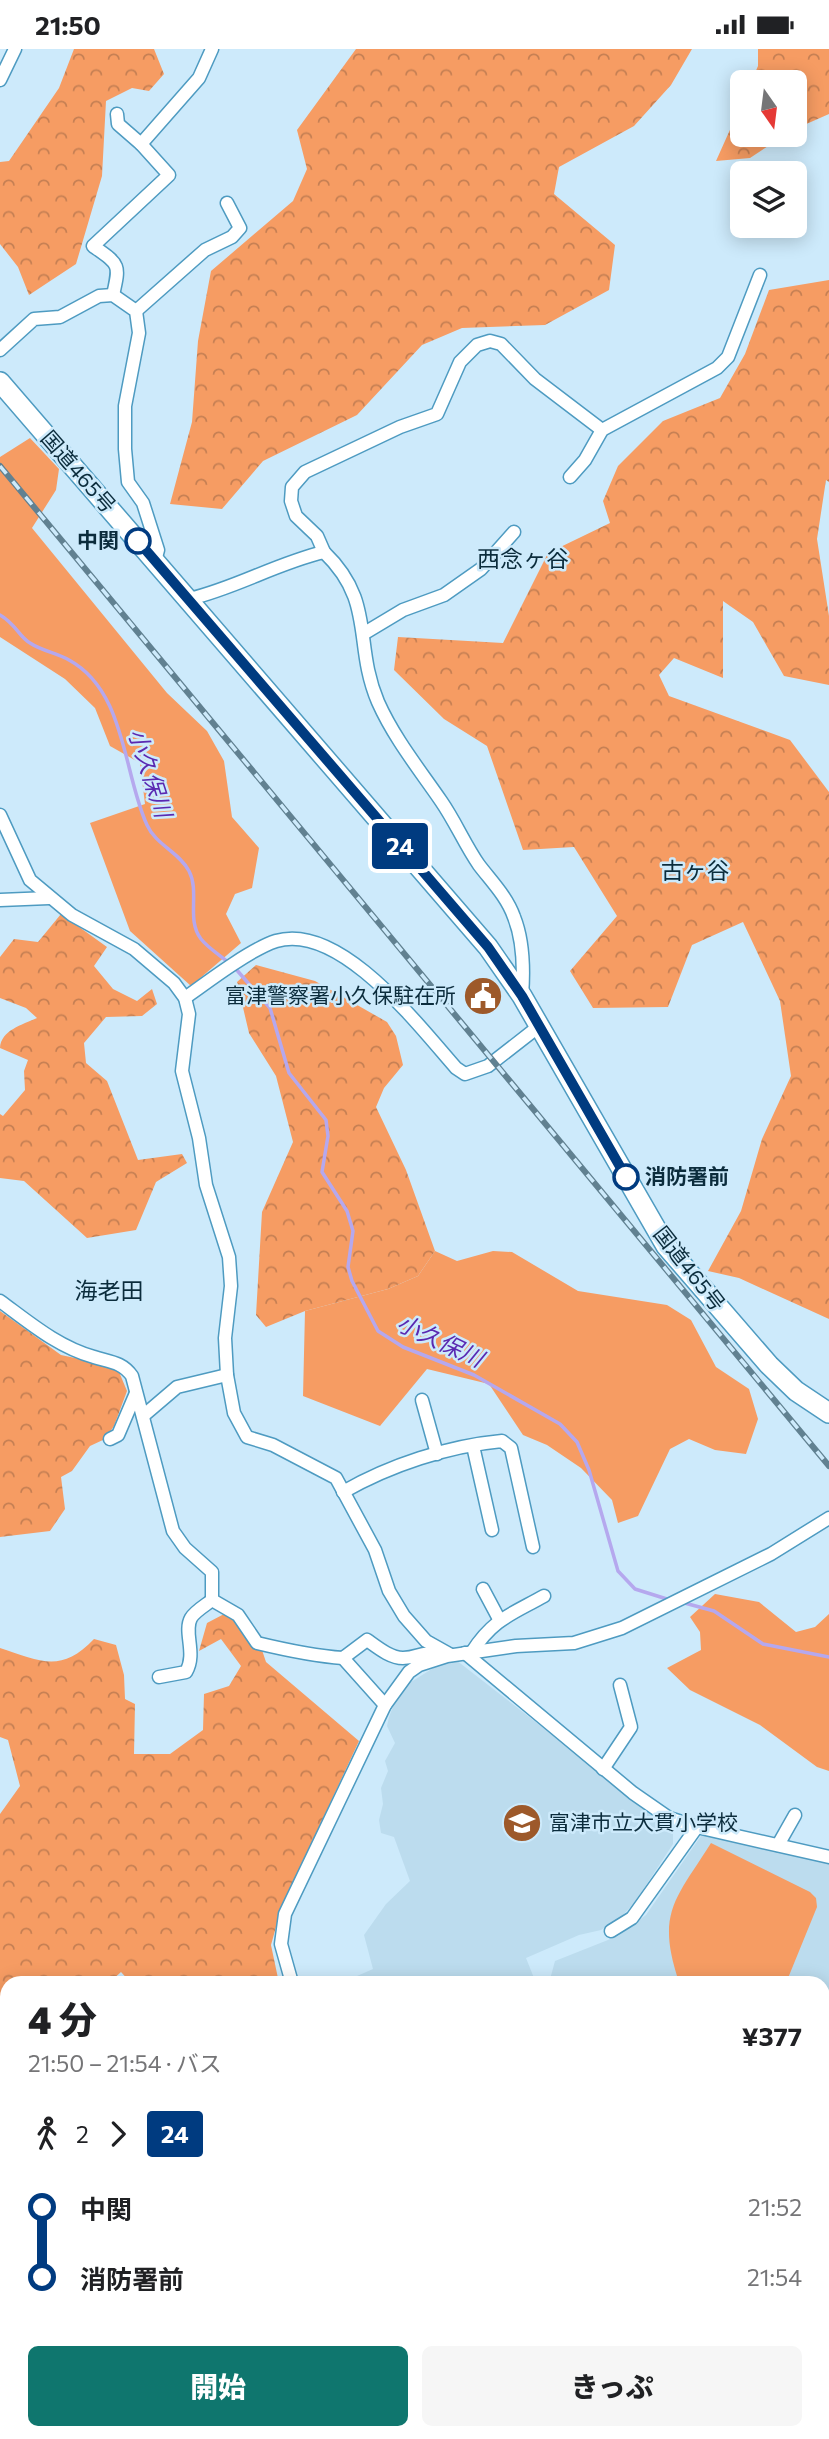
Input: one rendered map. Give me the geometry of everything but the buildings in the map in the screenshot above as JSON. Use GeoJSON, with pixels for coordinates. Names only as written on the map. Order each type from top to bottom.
{"type":"FeatureCollection","features":[{"type":"Feature","properties":{"kind":"highway","name":"国道465号"},"geometry":{"type":"LineString","coordinates":[[0,382],[488,947],[522,996],[666,1246],[769,1365],[796,1391],[829,1413]]}},
{"type":"Feature","properties":{"kind":"street"},"geometry":{"type":"LineString","coordinates":[[0,80],[15,49]]}},
{"type":"Feature","properties":{"kind":"street"},"geometry":{"type":"LineString","coordinates":[[141,144],[199,78],[212,49]]}},
{"type":"Feature","properties":{"kind":"street"},"geometry":{"type":"LineString","coordinates":[[113,295],[119,268],[116,262],[93,246],[169,175],[141,144],[118,124],[117,114]]}},
{"type":"Feature","properties":{"kind":"street"},"geometry":{"type":"LineString","coordinates":[[136,311],[205,250],[232,237],[240,229],[227,203]]}},
{"type":"Feature","properties":{"kind":"street"},"geometry":{"type":"LineString","coordinates":[[570,478],[585,460],[602,430],[717,368],[728,358],[760,275]]}},
{"type":"Feature","properties":{"kind":"street"},"geometry":{"type":"LineString","coordinates":[[0,350],[34,319],[60,317],[99,296],[113,295],[136,311],[139,333],[125,406],[125,449],[128,482],[143,502],[156,541],[158,550],[155,561]]}},
{"type":"Feature","properties":{"kind":"street"},"geometry":{"type":"LineString","coordinates":[[522,996],[523,959],[515,918],[442,802],[410,758],[379,704],[366,667],[359,608],[345,572],[324,552],[317,536],[296,516],[291,501],[292,487],[305,472],[400,427],[437,414],[460,362],[477,345],[490,341],[501,344],[535,379],[602,430]]}},
{"type":"Feature","properties":{"kind":"street"},"geometry":{"type":"LineString","coordinates":[[363,634],[403,610],[444,595],[481,569],[514,532]]}},
{"type":"Feature","properties":{"kind":"street"},"geometry":{"type":"LineString","coordinates":[[189,599],[219,592],[304,557],[324,552]]}},
{"type":"Feature","properties":{"kind":"street"},"geometry":{"type":"LineString","coordinates":[[0,815],[30,880],[72,915],[134,949],[174,983],[185,998],[189,1014],[182,1071],[199,1138],[206,1185],[229,1257],[231,1286],[225,1338],[227,1375],[234,1413],[247,1437],[273,1445],[336,1478],[375,1550],[388,1591],[404,1616],[426,1640],[449,1656]]}},
{"type":"Feature","properties":{"kind":"street"},"geometry":{"type":"LineString","coordinates":[[0,900],[49,898]]}},
{"type":"Feature","properties":{"kind":"street"},"geometry":{"type":"LineString","coordinates":[[185,998],[275,942],[297,938],[329,947],[398,1003],[456,1068],[465,1074],[488,1066],[538,1027]]}},
{"type":"Feature","properties":{"kind":"street"},"geometry":{"type":"LineString","coordinates":[[0,1301],[53,1340],[75,1352],[125,1366],[143,1416],[173,1531],[185,1548],[212,1572],[212,1600]]}},
{"type":"Feature","properties":{"kind":"street"},"geometry":{"type":"LineString","coordinates":[[143,1416],[177,1387],[227,1375]]}},
{"type":"Feature","properties":{"kind":"street"},"geometry":{"type":"LineString","coordinates":[[110,1439],[118,1435],[136,1393]]}},
{"type":"Feature","properties":{"kind":"street"},"geometry":{"type":"LineString","coordinates":[[422,1400],[437,1454]]}},
{"type":"Feature","properties":{"kind":"street"},"geometry":{"type":"LineString","coordinates":[[343,1492],[373,1475],[437,1454],[502,1441],[511,1448],[533,1547]]}},
{"type":"Feature","properties":{"kind":"street"},"geometry":{"type":"LineString","coordinates":[[473,1446],[492,1530]]}},
{"type":"Feature","properties":{"kind":"street"},"geometry":{"type":"LineString","coordinates":[[290,1976],[281,1944],[285,1914],[385,1705],[409,1672],[419,1665],[468,1652],[574,1643],[622,1628],[771,1554],[829,1518]]}},
{"type":"Feature","properties":{"kind":"street"},"geometry":{"type":"LineString","coordinates":[[483,1589],[499,1619]]}},
{"type":"Feature","properties":{"kind":"street"},"geometry":{"type":"LineString","coordinates":[[468,1652],[499,1619],[544,1596]]}},
{"type":"Feature","properties":{"kind":"street"},"geometry":{"type":"LineString","coordinates":[[212,1600],[238,1615],[257,1643],[286,1647],[302,1655],[343,1658],[367,1640],[384,1652],[403,1658],[426,1651],[449,1656]]}},
{"type":"Feature","properties":{"kind":"street"},"geometry":{"type":"LineString","coordinates":[[159,1677],[186,1672],[191,1663],[189,1623],[192,1616],[212,1600]]}},
{"type":"Feature","properties":{"kind":"street"},"geometry":{"type":"LineString","coordinates":[[468,1652],[603,1769],[662,1813],[697,1827],[829,1857]]}},
{"type":"Feature","properties":{"kind":"street"},"geometry":{"type":"LineString","coordinates":[[343,1658],[385,1705]]}},
{"type":"Feature","properties":{"kind":"street"},"geometry":{"type":"LineString","coordinates":[[603,1769],[631,1727],[620,1685]]}},
{"type":"Feature","properties":{"kind":"street"},"geometry":{"type":"LineString","coordinates":[[778,1845],[795,1815]]}},
{"type":"Feature","properties":{"kind":"street"},"geometry":{"type":"LineString","coordinates":[[611,1931],[632,1918],[697,1827]]}},
{"type":"Feature","properties":{"kind":"shaded area","name":"富津市立大貫小学校"},"geometry":{"type":"Polygon","coordinates":[[[456,1660],[673,1831],[673,1844],[635,1902],[622,1916],[601,1930],[579,1935],[526,1958],[533,1976],[357,1976],[373,1969],[364,1935],[386,1904],[410,1881],[394,1837],[381,1833],[379,1820],[383,1804],[381,1788],[388,1771],[385,1761],[395,1743],[387,1726],[389,1717],[394,1704],[411,1682],[435,1667],[456,1660]]]}},
{"type":"Feature","properties":{"kind":"shaded area"},"geometry":{"type":"Polygon","coordinates":[[[703,1833],[829,1864],[829,1976],[551,1976],[555,1961],[618,1936],[646,1915],[703,1833]]]}},
{"type":"Feature","properties":{"kind":"green space"},"geometry":{"type":"Polygon","coordinates":[[[74,49],[154,49],[164,74],[149,91],[132,88],[106,101],[102,176],[76,264],[29,295],[18,267],[0,244],[0,162],[9,161],[59,88],[74,49]]]}},
{"type":"Feature","properties":{"kind":"green space"},"geometry":{"type":"Polygon","coordinates":[[[356,49],[692,49],[671,85],[634,126],[559,167],[554,194],[615,245],[609,290],[545,325],[462,328],[422,345],[357,415],[263,461],[222,509],[170,504],[192,422],[198,341],[211,271],[293,201],[307,169],[297,130],[356,49]]]}},
{"type":"Feature","properties":{"kind":"green space"},"geometry":{"type":"Polygon","coordinates":[[[758,49],[829,49],[829,114],[807,124],[807,70],[756,70],[758,49]]]}},
{"type":"Feature","properties":{"kind":"green space"},"geometry":{"type":"Polygon","coordinates":[[[730,130],[730,147],[767,147],[750,158],[716,161],[730,130]]]}},
{"type":"Feature","properties":{"kind":"green space"},"geometry":{"type":"Polygon","coordinates":[[[829,280],[829,482],[826,480],[817,539],[829,616],[829,685],[784,676],[753,622],[723,601],[723,678],[674,658],[659,675],[669,696],[790,740],[829,792],[829,1319],[739,1278],[708,1271],[741,1211],[762,1139],[791,1076],[780,1001],[743,922],[692,945],[668,1007],[593,1008],[570,971],[617,916],[574,847],[523,850],[487,746],[444,719],[394,670],[398,637],[503,643],[548,553],[610,523],[603,501],[618,466],[663,421],[720,398],[745,354],[769,290],[829,280]]]}},
{"type":"Feature","properties":{"kind":"green space"},"geometry":{"type":"Polygon","coordinates":[[[30,438],[59,469],[56,490],[32,528],[167,693],[207,731],[224,761],[232,817],[259,848],[252,888],[235,894],[226,914],[241,943],[191,986],[130,931],[90,823],[145,804],[140,763],[110,746],[95,708],[65,679],[0,637],[0,457],[30,438]]]}},
{"type":"Feature","properties":{"kind":"green space"},"geometry":{"type":"Polygon","coordinates":[[[61,914],[107,947],[94,966],[113,989],[137,1001],[152,989],[157,1004],[142,1016],[106,1017],[84,1043],[86,1063],[107,1081],[138,1160],[182,1154],[187,1163],[156,1182],[136,1230],[87,1238],[24,1181],[0,1178],[0,1114],[3,1116],[25,1090],[24,1071],[28,1060],[0,1048],[1,1042],[8,1032],[37,1018],[26,1008],[0,998],[0,957],[14,939],[38,942],[61,914]]]}},
{"type":"Feature","properties":{"kind":"green space"},"geometry":{"type":"Polygon","coordinates":[[[256,965],[315,981],[387,1022],[396,1036],[403,1065],[384,1088],[376,1107],[406,1170],[435,1251],[418,1276],[388,1289],[305,1311],[266,1327],[256,1315],[262,1212],[293,1142],[276,1076],[249,1033],[237,982],[256,965]]]}},
{"type":"Feature","properties":{"kind":"green space"},"geometry":{"type":"Polygon","coordinates":[[[435,1251],[457,1261],[493,1251],[512,1252],[578,1291],[667,1305],[691,1320],[716,1367],[749,1389],[758,1419],[746,1454],[715,1450],[689,1439],[670,1449],[638,1516],[618,1523],[612,1500],[581,1468],[547,1445],[523,1435],[489,1384],[427,1369],[380,1426],[303,1396],[305,1311],[388,1289],[418,1276],[435,1251]]]}},
{"type":"Feature","properties":{"kind":"green space"},"geometry":{"type":"Polygon","coordinates":[[[0,1311],[61,1355],[117,1367],[127,1391],[114,1426],[105,1439],[90,1446],[72,1471],[61,1477],[65,1509],[50,1531],[0,1537],[0,1311]]]}},
{"type":"Feature","properties":{"kind":"green space"},"geometry":{"type":"Polygon","coordinates":[[[715,1594],[759,1602],[796,1632],[815,1627],[829,1614],[829,1771],[817,1767],[760,1725],[690,1690],[667,1668],[701,1650],[700,1632],[690,1617],[715,1594]]]}},
{"type":"Feature","properties":{"kind":"green space"},"geometry":{"type":"Polygon","coordinates":[[[226,1613],[262,1650],[266,1662],[359,1741],[281,1909],[271,1945],[278,1976],[125,1976],[121,1972],[117,1976],[0,1976],[0,1814],[20,1786],[8,1740],[0,1737],[0,1648],[39,1660],[60,1661],[82,1650],[94,1639],[116,1645],[124,1675],[125,1699],[135,1704],[134,1754],[170,1754],[203,1730],[204,1694],[229,1686],[241,1666],[221,1639],[199,1651],[207,1623],[226,1613]]]}},
{"type":"Feature","properties":{"kind":"green space"},"geometry":{"type":"Polygon","coordinates":[[[711,1843],[810,1892],[816,1898],[817,1907],[789,1976],[677,1976],[669,1939],[670,1923],[673,1908],[711,1843]]]}},
{"type":"Feature","properties":{"kind":"waterway","name":"小久保川"},"geometry":{"type":"LineString","coordinates":[[0,615],[30,643],[69,660],[88,674],[102,692],[120,735],[147,825],[156,838],[185,864],[192,879],[194,923],[197,931],[201,939],[229,963]]}},
{"type":"Feature","properties":{"kind":"waterway","name":"小久保川"},"geometry":{"type":"LineString","coordinates":[[235,968],[270,1008],[289,1073],[326,1120],[328,1136],[322,1172],[347,1211],[353,1231],[348,1267],[352,1281],[378,1331],[403,1347],[474,1375],[560,1424],[577,1442],[589,1470],[618,1571],[635,1589],[670,1600]]}},
{"type":"Feature","properties":{"kind":"waterway","name":"小久保川"},"geometry":{"type":"LineString","coordinates":[[681,1602],[714,1611],[763,1644],[829,1657]]}},
{"type":"Feature","properties":{"kind":"railway"},"geometry":{"type":"LineString","coordinates":[[0,466],[829,1466]]}},
{"type":"Feature","properties":{"kind":"bus line","name":"24"},"geometry":{"type":"LineString","coordinates":[[138,541],[488,947],[522,996],[626,1177]]}},
{"type":"Feature","properties":{"kind":"place","name":"中関"},"geometry":{"type":"Point","coordinates":[138,541]}},
{"type":"Feature","properties":{"kind":"place","name":"富津警察署小久保駐在所"},"geometry":{"type":"Point","coordinates":[483,996]}},
{"type":"Feature","properties":{"kind":"place","name":"消防署前"},"geometry":{"type":"Point","coordinates":[626,1177]}},
{"type":"Feature","properties":{"kind":"place","name":"富津市立大貫小学校"},"geometry":{"type":"Point","coordinates":[522,1823]}},
{"type":"Feature","properties":{"kind":"district","name":"西念ヶ谷"},"geometry":{"type":"Point","coordinates":[523,559]}},
{"type":"Feature","properties":{"kind":"district","name":"古ヶ谷"},"geometry":{"type":"Point","coordinates":[695,871]}},
{"type":"Feature","properties":{"kind":"district","name":"海老田"},"geometry":{"type":"Point","coordinates":[109,1291]}}]}
